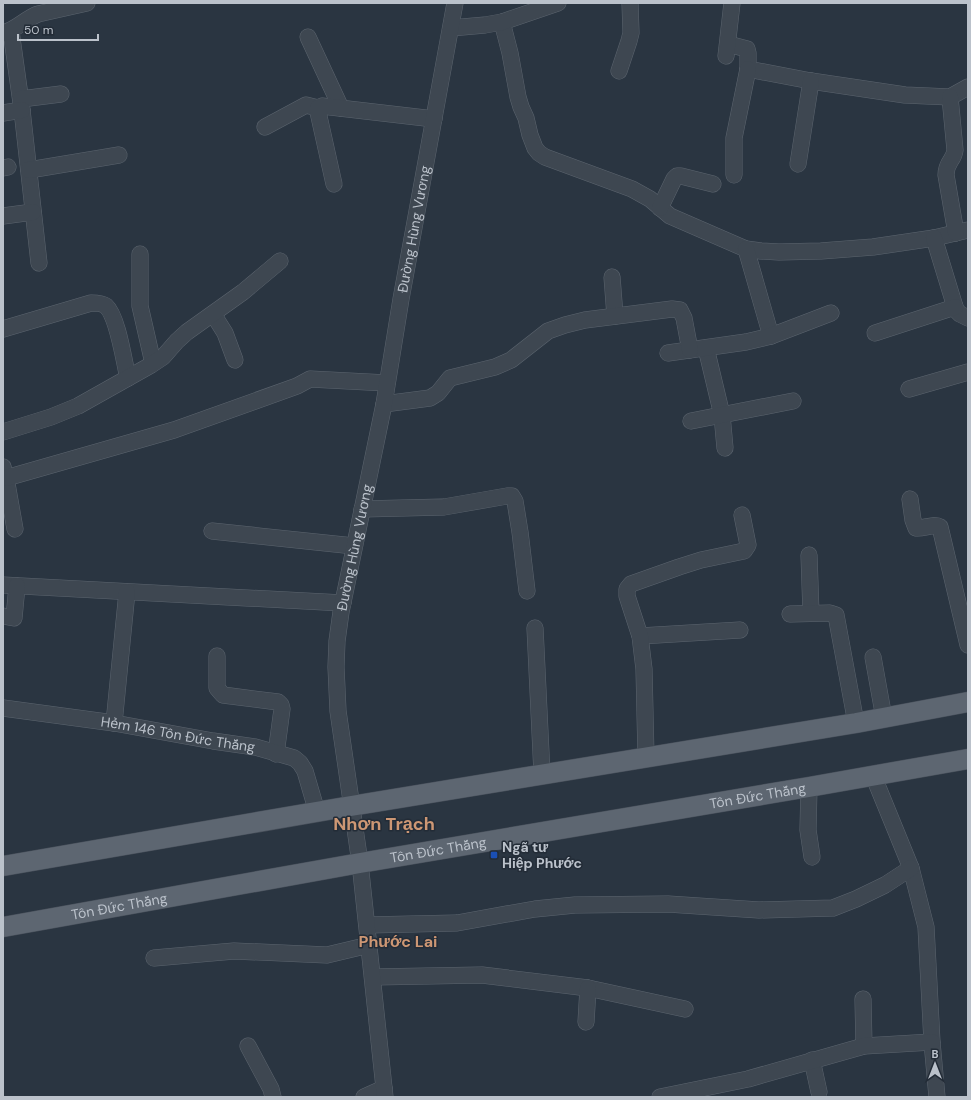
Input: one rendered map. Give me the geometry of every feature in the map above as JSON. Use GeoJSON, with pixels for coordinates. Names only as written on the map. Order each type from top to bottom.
{"type":"FeatureCollection","features":[{"type":"Feature","properties":{"kind":"main road"},"geometry":{"type":"LineString","coordinates":[[3,866],[351,806],[856,723],[968,702]]}},
{"type":"Feature","properties":{"kind":"main road","name":"Tôn Đức Thắng"},"geometry":{"type":"LineString","coordinates":[[3,927],[360,863],[968,759]]}},
{"type":"Feature","properties":{"kind":"street"},"geometry":{"type":"LineString","coordinates":[[39,263],[22,105],[7,32],[31,16],[87,3]]}},
{"type":"Feature","properties":{"kind":"street","name":"Đường Hùng Vương"},"geometry":{"type":"LineString","coordinates":[[384,1093],[360,863],[338,711],[336,667],[337,641],[354,546],[384,404],[401,299],[455,3]]}},
{"type":"Feature","properties":{"kind":"street"},"geometry":{"type":"LineString","coordinates":[[451,28],[502,22],[558,3]]}},
{"type":"Feature","properties":{"kind":"street"},"geometry":{"type":"LineString","coordinates":[[619,71],[631,33],[630,3]]}},
{"type":"Feature","properties":{"kind":"street"},"geometry":{"type":"LineString","coordinates":[[732,3],[727,50],[746,49],[748,52],[748,69],[734,138],[734,175]]}},
{"type":"Feature","properties":{"kind":"street"},"geometry":{"type":"LineString","coordinates":[[502,22],[510,53],[518,97],[526,118],[530,135],[535,148],[539,153],[545,157],[632,189],[650,199],[670,216],[746,249],[761,252],[821,251],[874,247],[934,238],[962,232],[946,175],[946,166],[962,148],[950,97]]}},
{"type":"Feature","properties":{"kind":"street"},"geometry":{"type":"LineString","coordinates":[[308,37],[341,108]]}},
{"type":"Feature","properties":{"kind":"street"},"geometry":{"type":"LineString","coordinates":[[748,69],[811,81],[905,95],[950,97],[968,87]]}},
{"type":"Feature","properties":{"kind":"street"},"geometry":{"type":"LineString","coordinates":[[798,164],[811,81]]}},
{"type":"Feature","properties":{"kind":"street"},"geometry":{"type":"LineString","coordinates":[[3,113],[22,105],[61,94]]}},
{"type":"Feature","properties":{"kind":"street"},"geometry":{"type":"LineString","coordinates":[[265,127],[306,105],[318,108],[322,106],[434,119]]}},
{"type":"Feature","properties":{"kind":"street"},"geometry":{"type":"LineString","coordinates":[[318,108],[334,184]]}},
{"type":"Feature","properties":{"kind":"street"},"geometry":{"type":"LineString","coordinates":[[29,170],[119,155]]}},
{"type":"Feature","properties":{"kind":"street"},"geometry":{"type":"LineString","coordinates":[[660,208],[674,179],[677,176],[713,184]]}},
{"type":"Feature","properties":{"kind":"street"},"geometry":{"type":"LineString","coordinates":[[3,216],[33,212]]}},
{"type":"Feature","properties":{"kind":"street"},"geometry":{"type":"LineString","coordinates":[[934,238],[955,307],[960,314],[968,318]]}},
{"type":"Feature","properties":{"kind":"street"},"geometry":{"type":"LineString","coordinates":[[746,249],[771,336]]}},
{"type":"Feature","properties":{"kind":"street"},"geometry":{"type":"LineString","coordinates":[[140,254],[140,306],[153,363]]}},
{"type":"Feature","properties":{"kind":"street"},"geometry":{"type":"LineString","coordinates":[[3,432],[51,417],[78,406],[163,357],[182,337],[243,292],[280,260]]}},
{"type":"Feature","properties":{"kind":"street"},"geometry":{"type":"LineString","coordinates":[[612,277],[615,316]]}},
{"type":"Feature","properties":{"kind":"street"},"geometry":{"type":"LineString","coordinates":[[3,329],[91,304],[100,303],[106,306],[116,324],[128,378]]}},
{"type":"Feature","properties":{"kind":"street"},"geometry":{"type":"LineString","coordinates":[[875,333],[955,307]]}},
{"type":"Feature","properties":{"kind":"street"},"geometry":{"type":"LineString","coordinates":[[384,404],[430,398],[438,393],[450,378],[495,367],[511,360],[548,332],[565,325],[585,320],[672,309],[680,310],[684,318],[690,350]]}},
{"type":"Feature","properties":{"kind":"street"},"geometry":{"type":"LineString","coordinates":[[668,353],[746,342],[771,336],[831,313]]}},
{"type":"Feature","properties":{"kind":"street"},"geometry":{"type":"LineString","coordinates":[[213,314],[225,333],[235,360]]}},
{"type":"Feature","properties":{"kind":"street"},"geometry":{"type":"LineString","coordinates":[[706,348],[722,415],[725,448]]}},
{"type":"Feature","properties":{"kind":"street"},"geometry":{"type":"LineString","coordinates":[[909,389],[968,372]]}},
{"type":"Feature","properties":{"kind":"street"},"geometry":{"type":"LineString","coordinates":[[16,529],[5,473],[174,430],[297,386],[310,379],[387,382]]}},
{"type":"Feature","properties":{"kind":"street"},"geometry":{"type":"LineString","coordinates":[[691,421],[793,401]]}},
{"type":"Feature","properties":{"kind":"street"},"geometry":{"type":"LineString","coordinates":[[362,509],[444,507],[512,496],[520,532],[527,591]]}},
{"type":"Feature","properties":{"kind":"street"},"geometry":{"type":"LineString","coordinates":[[910,499],[913,520],[916,528],[920,529],[934,525],[940,527],[968,645]]}},
{"type":"Feature","properties":{"kind":"street"},"geometry":{"type":"LineString","coordinates":[[646,757],[645,683],[640,636],[627,596],[627,589],[631,584],[679,567],[701,560],[744,551],[748,545],[742,515]]}},
{"type":"Feature","properties":{"kind":"street"},"geometry":{"type":"LineString","coordinates":[[212,531],[354,546]]}},
{"type":"Feature","properties":{"kind":"street"},"geometry":{"type":"LineString","coordinates":[[809,555],[811,613]]}},
{"type":"Feature","properties":{"kind":"street"},"geometry":{"type":"LineString","coordinates":[[114,723],[127,592]]}},
{"type":"Feature","properties":{"kind":"street"},"geometry":{"type":"LineString","coordinates":[[11,599],[127,592],[343,604]]}},
{"type":"Feature","properties":{"kind":"street"},"geometry":{"type":"LineString","coordinates":[[790,614],[830,613],[836,615],[856,723]]}},
{"type":"Feature","properties":{"kind":"street"},"geometry":{"type":"LineString","coordinates":[[534,628],[542,774]]}},
{"type":"Feature","properties":{"kind":"street"},"geometry":{"type":"LineString","coordinates":[[640,636],[740,630]]}},
{"type":"Feature","properties":{"kind":"street"},"geometry":{"type":"LineString","coordinates":[[217,656],[217,688],[223,695],[278,702],[281,705],[282,709],[276,754]]}},
{"type":"Feature","properties":{"kind":"street"},"geometry":{"type":"LineString","coordinates":[[873,657],[884,718]]}},
{"type":"Feature","properties":{"kind":"street","name":"Hẻm 146 Tôn Đức Thắng"},"geometry":{"type":"LineString","coordinates":[[3,708],[114,723],[213,742],[255,747],[294,758],[300,763],[305,771],[317,812]]}},
{"type":"Feature","properties":{"kind":"street"},"geometry":{"type":"LineString","coordinates":[[873,775],[911,868],[926,927],[932,1042],[938,1097]]}},
{"type":"Feature","properties":{"kind":"street"},"geometry":{"type":"LineString","coordinates":[[809,787],[808,830],[812,857]]}},
{"type":"Feature","properties":{"kind":"street"},"geometry":{"type":"LineString","coordinates":[[367,925],[457,923],[535,909],[575,905],[668,904],[759,910],[833,908],[856,900],[885,885],[911,868]]}},
{"type":"Feature","properties":{"kind":"street"},"geometry":{"type":"LineString","coordinates":[[154,958],[234,951],[327,956],[369,944]]}},
{"type":"Feature","properties":{"kind":"street"},"geometry":{"type":"LineString","coordinates":[[373,977],[482,975],[588,988],[685,1008]]}},
{"type":"Feature","properties":{"kind":"street"},"geometry":{"type":"LineString","coordinates":[[586,1022],[588,988]]}},
{"type":"Feature","properties":{"kind":"street"},"geometry":{"type":"LineString","coordinates":[[863,999],[864,1046]]}},
{"type":"Feature","properties":{"kind":"street"},"geometry":{"type":"LineString","coordinates":[[660,1097],[748,1079],[864,1046],[932,1042]]}},
{"type":"Feature","properties":{"kind":"street"},"geometry":{"type":"LineString","coordinates":[[248,1046],[271,1089],[273,1097]]}},
{"type":"Feature","properties":{"kind":"street"},"geometry":{"type":"LineString","coordinates":[[812,1060],[820,1092]]}},
{"type":"Feature","properties":{"kind":"street"},"geometry":{"type":"LineString","coordinates":[[364,1097],[384,1093]]}},
{"type":"Feature","properties":{"kind":"place","name":"Ngã tư Hiệp Phước"},"geometry":{"type":"Point","coordinates":[494,855]}},
{"type":"Feature","properties":{"kind":"district","name":"Nhơn Trạch"},"geometry":{"type":"Point","coordinates":[384,824]}},
{"type":"Feature","properties":{"kind":"district","name":"Phước Lai"},"geometry":{"type":"Point","coordinates":[398,941]}}]}
